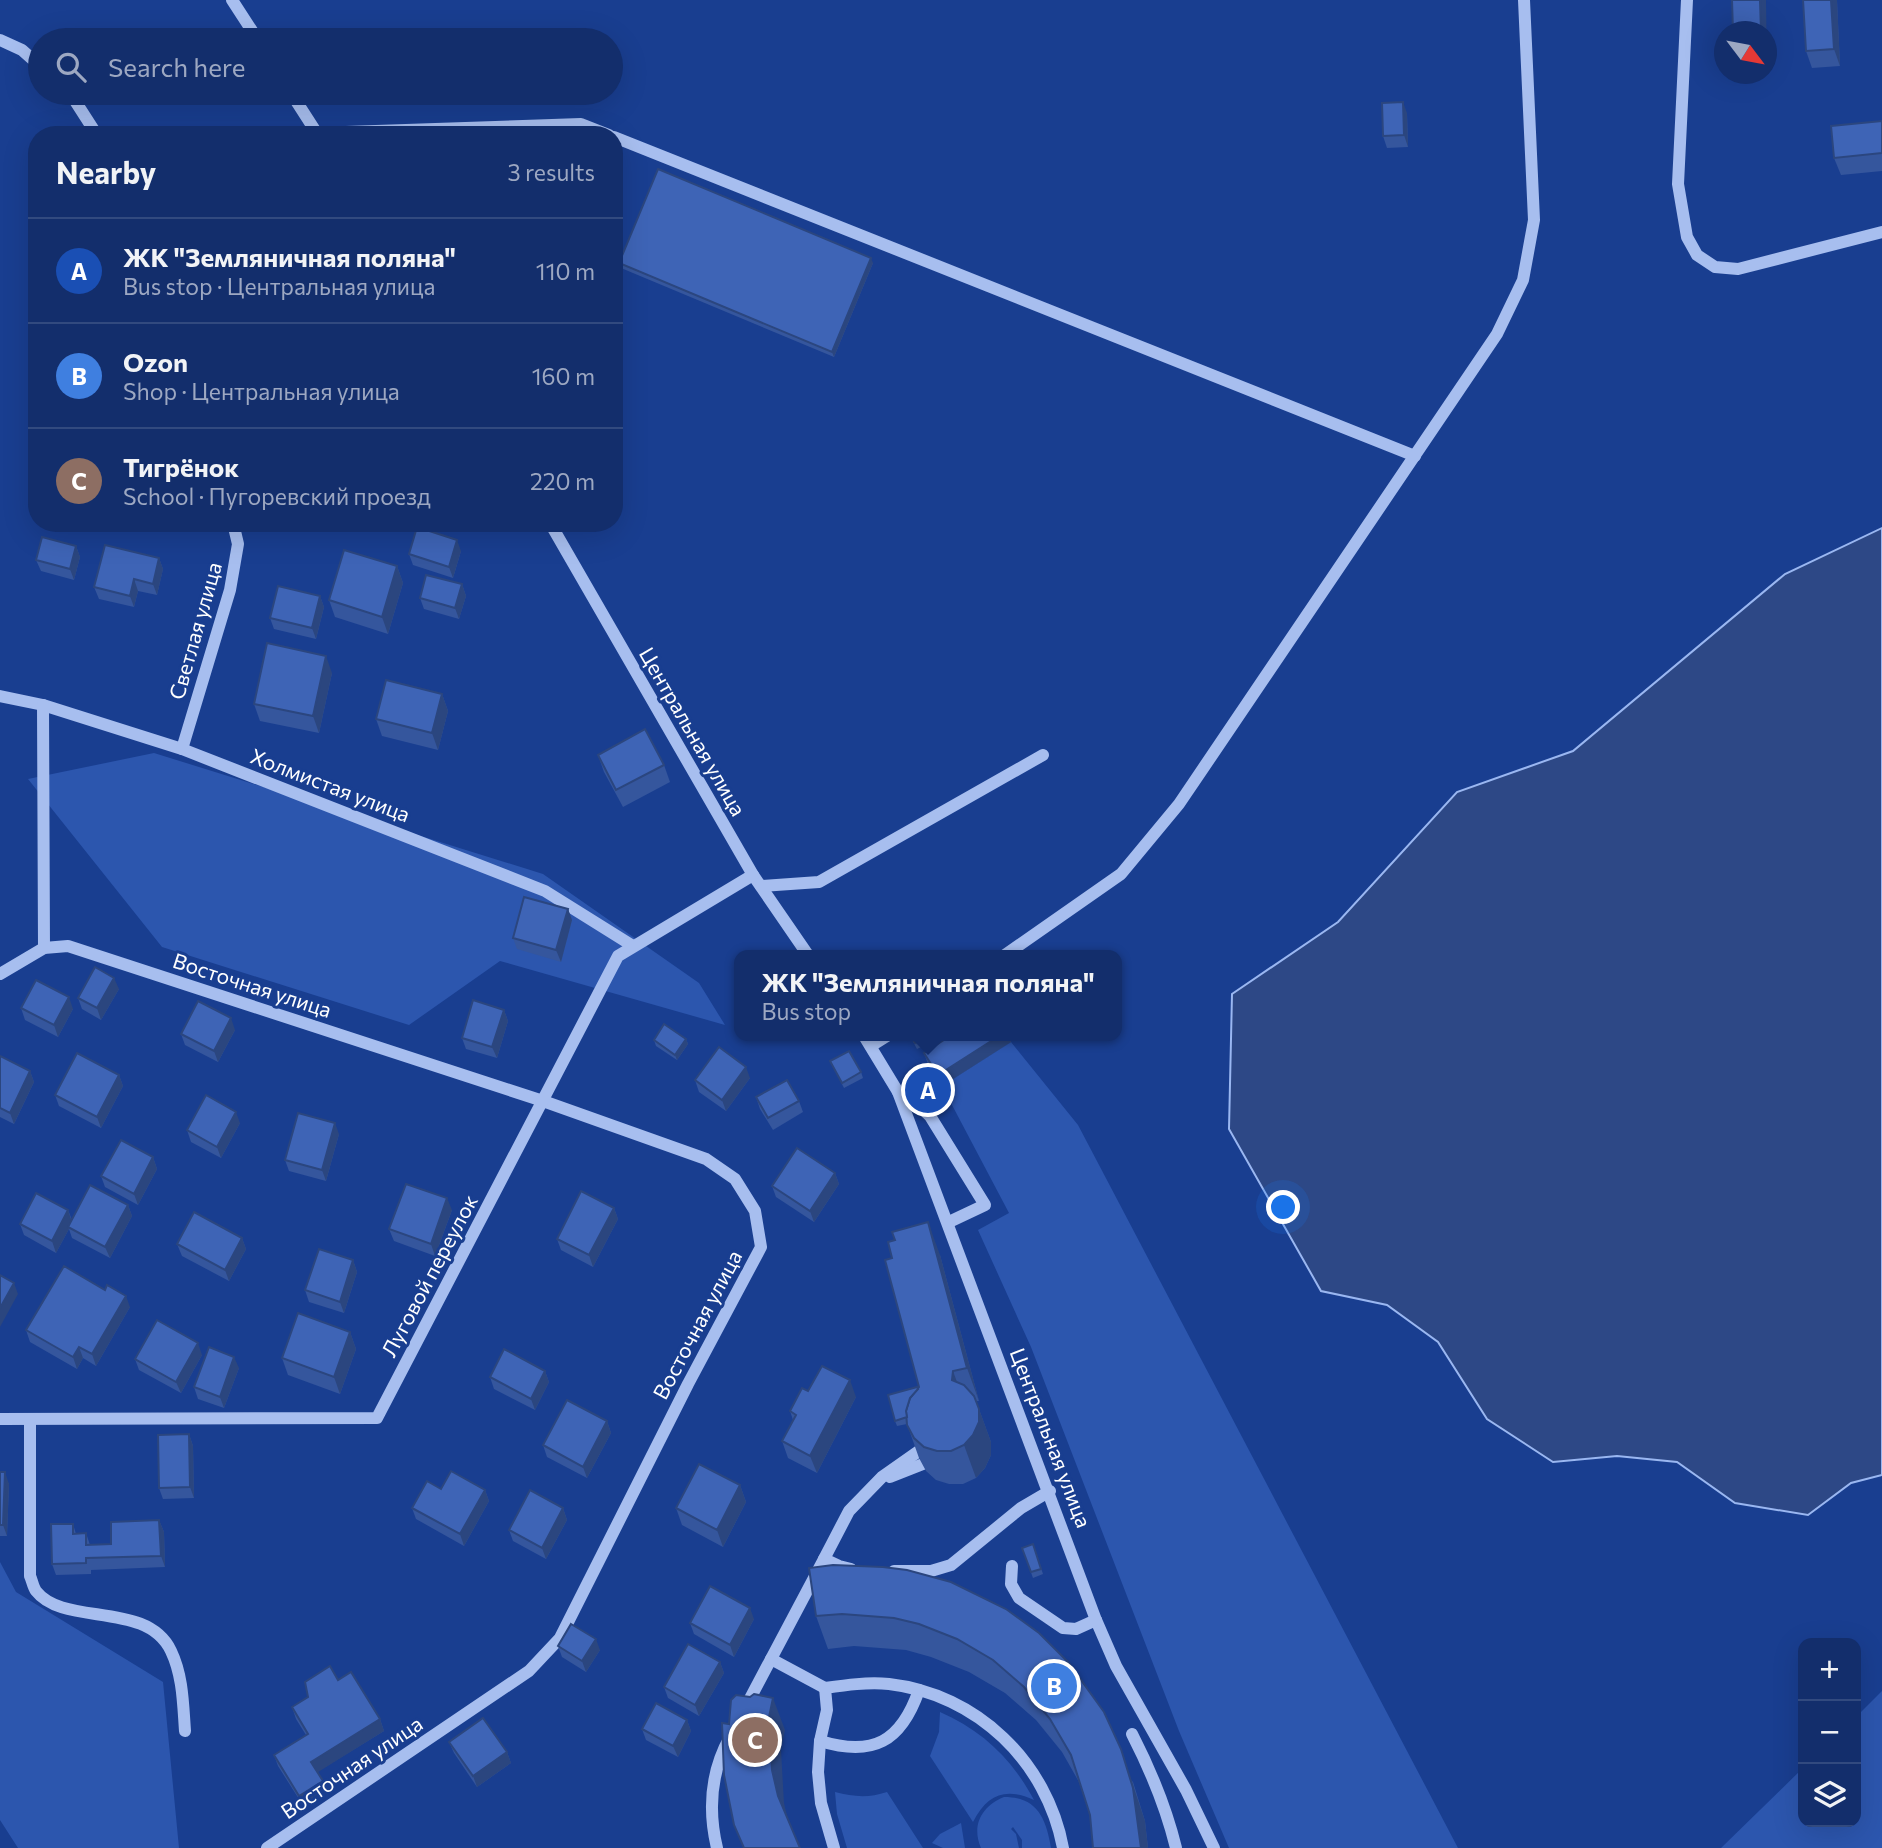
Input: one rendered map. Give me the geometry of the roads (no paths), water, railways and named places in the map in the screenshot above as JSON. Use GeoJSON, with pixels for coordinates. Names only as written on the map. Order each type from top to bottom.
{"type":"FeatureCollection","features":[{"type":"Feature","properties":{"kind":"street"},"geometry":{"type":"LineString","coordinates":[[232,0],[250,28]]}},
{"type":"Feature","properties":{"kind":"street"},"geometry":{"type":"LineString","coordinates":[[1011,950],[1121,874],[1179,804],[1497,334],[1523,280],[1534,220],[1524,0]]}},
{"type":"Feature","properties":{"kind":"street"},"geometry":{"type":"LineString","coordinates":[[1687,0],[1678,184],[1687,237],[1697,255],[1715,267],[1738,269],[1882,232]]}},
{"type":"Feature","properties":{"kind":"street"},"geometry":{"type":"LineString","coordinates":[[0,40],[28,55]]}},
{"type":"Feature","properties":{"kind":"street"},"geometry":{"type":"LineString","coordinates":[[78,105],[91,126]]}},
{"type":"Feature","properties":{"kind":"street"},"geometry":{"type":"LineString","coordinates":[[299,105],[312,126]]}},
{"type":"Feature","properties":{"kind":"street"},"geometry":{"type":"LineString","coordinates":[[528,126],[586,126]]}},
{"type":"Feature","properties":{"kind":"street"},"geometry":{"type":"LineString","coordinates":[[623,141],[1415,456]]}},
{"type":"Feature","properties":{"kind":"street","name":"Светлая улица"},"geometry":{"type":"LineString","coordinates":[[182,749],[230,590],[238,544],[235,532]]}},
{"type":"Feature","properties":{"kind":"street","name":"Центральная улица"},"geometry":{"type":"LineString","coordinates":[[555,532],[757,880],[805,950]]}},
{"type":"Feature","properties":{"kind":"street","name":"Холмистая улица"},"geometry":{"type":"LineString","coordinates":[[0,696],[43,705],[182,749],[545,891],[632,946]]}},
{"type":"Feature","properties":{"kind":"street"},"geometry":{"type":"LineString","coordinates":[[0,974],[44,948],[43,705]]}},
{"type":"Feature","properties":{"kind":"street"},"geometry":{"type":"LineString","coordinates":[[757,880],[818,883],[1043,755]]}},
{"type":"Feature","properties":{"kind":"street","name":"Луговой переулок"},"geometry":{"type":"LineString","coordinates":[[0,1419],[377,1418],[618,956],[757,880]]}},
{"type":"Feature","properties":{"kind":"street","name":"Восточная улица"},"geometry":{"type":"LineString","coordinates":[[44,948],[68,946],[543,1101],[706,1159],[735,1179],[755,1211],[761,1247],[688,1384],[560,1638],[529,1671],[267,1848]]}},
{"type":"Feature","properties":{"kind":"street","name":"Центральная улица"},"geometry":{"type":"LineString","coordinates":[[868,1041],[898,1092],[1050,1491],[1096,1620],[1116,1666],[1186,1790],[1214,1848]]}},
{"type":"Feature","properties":{"kind":"street"},"geometry":{"type":"LineString","coordinates":[[898,1092],[930,1116],[985,1205],[948,1222]]}},
{"type":"Feature","properties":{"kind":"street"},"geometry":{"type":"LineString","coordinates":[[30,1419],[30,1576],[36,1591],[51,1602],[70,1609],[124,1618],[150,1628],[170,1647],[180,1673],[185,1731]]}},
{"type":"Feature","properties":{"kind":"street"},"geometry":{"type":"LineString","coordinates":[[717,1848],[712,1796],[718,1763],[771,1659],[849,1511],[892,1469],[921,1458]]}},
{"type":"Feature","properties":{"kind":"street"},"geometry":{"type":"LineString","coordinates":[[824,1559],[839,1566],[875,1571],[931,1571],[951,1565],[1021,1508],[1050,1491]]}},
{"type":"Feature","properties":{"kind":"street"},"geometry":{"type":"LineString","coordinates":[[1012,1566],[1011,1584],[1018,1598],[1063,1628],[1076,1629],[1096,1620]]}},
{"type":"Feature","properties":{"kind":"street"},"geometry":{"type":"LineString","coordinates":[[771,1659],[825,1688],[888,1684],[919,1690],[949,1701],[977,1716],[1017,1751],[1041,1786],[1055,1815],[1063,1848]]}},
{"type":"Feature","properties":{"kind":"street"},"geometry":{"type":"LineString","coordinates":[[825,1688],[827,1710],[820,1741],[818,1772],[821,1803],[834,1848]]}},
{"type":"Feature","properties":{"kind":"street"},"geometry":{"type":"LineString","coordinates":[[820,1741],[845,1748],[871,1746],[894,1734],[911,1714],[919,1690]]}},
{"type":"Feature","properties":{"kind":"street"},"geometry":{"type":"LineString","coordinates":[[1132,1734],[1166,1809],[1176,1848]]}},
{"type":"Feature","properties":{"kind":"place","name":"ЖК \"Земляничная поляна\""},"geometry":{"type":"Point","coordinates":[928,1090]}},
{"type":"Feature","properties":{"kind":"place","name":"Ozon"},"geometry":{"type":"Point","coordinates":[1054,1686]}},
{"type":"Feature","properties":{"kind":"place","name":"Тигрёнок"},"geometry":{"type":"Point","coordinates":[755,1740]}}]}
